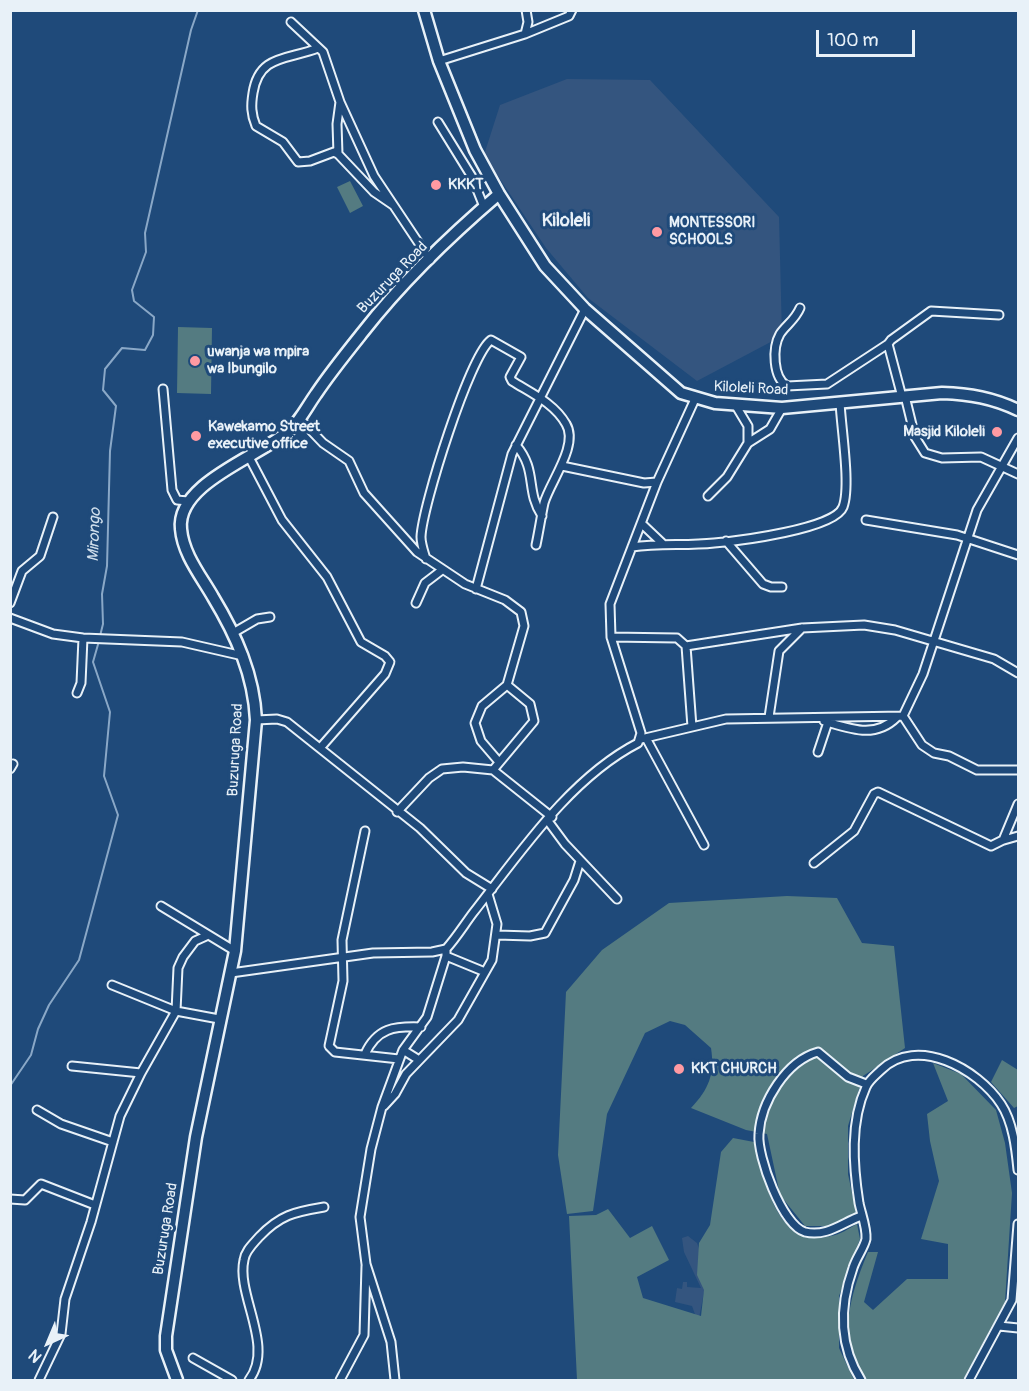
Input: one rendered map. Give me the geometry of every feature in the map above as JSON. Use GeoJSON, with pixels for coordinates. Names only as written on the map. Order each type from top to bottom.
{"type":"FeatureCollection","features":[{"type":"Feature","properties":{"kind":"main road","name":"Kiloleli Road"},"geometry":{"type":"LineString","coordinates":[[424,10],[440,61],[476,150],[499,194],[545,266],[585,309],[670,385],[695,399],[736,406],[782,408],[904,397],[968,394],[993,399],[1018,410]]}},
{"type":"Feature","properties":{"kind":"main road","name":"Buzuruga Road"},"geometry":{"type":"LineString","coordinates":[[177,1380],[166,1350],[166,1336],[188,1180],[219,1019],[235,951],[256,720],[254,691],[243,656],[233,633],[185,549],[181,519],[188,501],[202,487],[286,433],[300,419],[315,395],[378,314],[499,194]]}},
{"type":"Feature","properties":{"kind":"street"},"geometry":{"type":"LineString","coordinates":[[525,34],[528,22],[526,10]]}},
{"type":"Feature","properties":{"kind":"street"},"geometry":{"type":"LineString","coordinates":[[440,61],[525,34],[568,16],[572,10]]}},
{"type":"Feature","properties":{"kind":"street"},"geometry":{"type":"LineString","coordinates":[[291,22],[323,52],[340,102],[374,176],[430,260]]}},
{"type":"Feature","properties":{"kind":"street"},"geometry":{"type":"LineString","coordinates":[[318,48],[265,64],[255,80],[251,109],[259,129],[283,142],[297,162],[310,161],[334,152],[338,154],[374,192],[393,205]]}},
{"type":"Feature","properties":{"kind":"street"},"geometry":{"type":"LineString","coordinates":[[338,154],[337,124],[340,102]]}},
{"type":"Feature","properties":{"kind":"street"},"geometry":{"type":"LineString","coordinates":[[438,122],[472,177],[484,207]]}},
{"type":"Feature","properties":{"kind":"street"},"geometry":{"type":"LineString","coordinates":[[800,308],[778,340],[775,371],[778,378],[787,386],[827,384],[888,344],[930,311],[999,315]]}},
{"type":"Feature","properties":{"kind":"street"},"geometry":{"type":"LineString","coordinates":[[476,589],[516,445],[542,399],[585,309]]}},
{"type":"Feature","properties":{"kind":"street"},"geometry":{"type":"LineString","coordinates":[[426,559],[421,536],[435,477],[472,367],[488,342],[494,340],[519,355],[520,363],[511,380],[542,399],[568,426],[567,447],[562,466],[548,493],[536,545]]}},
{"type":"Feature","properties":{"kind":"street"},"geometry":{"type":"LineString","coordinates":[[888,344],[918,446],[926,453],[942,458],[981,457],[1018,474]]}},
{"type":"Feature","properties":{"kind":"street"},"geometry":{"type":"LineString","coordinates":[[163,389],[173,494],[177,500],[188,501]]}},
{"type":"Feature","properties":{"kind":"street"},"geometry":{"type":"LineString","coordinates":[[695,399],[657,482],[610,604],[611,637],[644,739],[704,845]]}},
{"type":"Feature","properties":{"kind":"street"},"geometry":{"type":"LineString","coordinates":[[632,547],[662,543],[726,542],[823,523],[841,512],[846,489],[840,402]]}},
{"type":"Feature","properties":{"kind":"street"},"geometry":{"type":"LineString","coordinates":[[736,406],[748,426],[748,443]]}},
{"type":"Feature","properties":{"kind":"street"},"geometry":{"type":"LineString","coordinates":[[708,496],[727,477],[748,443],[770,429],[782,408]]}},
{"type":"Feature","properties":{"kind":"street"},"geometry":{"type":"LineString","coordinates":[[300,419],[323,443],[349,461],[364,493],[417,552],[442,570],[476,589],[505,600],[521,612],[524,619],[507,685],[482,706],[475,723],[481,741],[499,762]]}},
{"type":"Feature","properties":{"kind":"street"},"geometry":{"type":"LineString","coordinates":[[819,719],[851,728],[879,730],[900,716],[923,674],[958,562],[982,499],[1018,438]]}},
{"type":"Feature","properties":{"kind":"street"},"geometry":{"type":"LineString","coordinates":[[516,445],[530,465],[533,501],[542,516]]}},
{"type":"Feature","properties":{"kind":"street"},"geometry":{"type":"LineString","coordinates":[[249,457],[282,520],[327,577],[361,642],[385,656],[390,662],[387,672],[321,747]]}},
{"type":"Feature","properties":{"kind":"street"},"geometry":{"type":"LineString","coordinates":[[562,466],[644,483],[657,482]]}},
{"type":"Feature","properties":{"kind":"street"},"geometry":{"type":"LineString","coordinates":[[10,603],[21,573],[40,556],[52,518]]}},
{"type":"Feature","properties":{"kind":"street"},"geometry":{"type":"LineString","coordinates":[[866,520],[923,528],[969,538],[1018,555]]}},
{"type":"Feature","properties":{"kind":"street"},"geometry":{"type":"LineString","coordinates":[[642,524],[662,543]]}},
{"type":"Feature","properties":{"kind":"street"},"geometry":{"type":"LineString","coordinates":[[726,542],[763,584],[782,587]]}},
{"type":"Feature","properties":{"kind":"street"},"geometry":{"type":"LineString","coordinates":[[416,603],[425,582],[442,570]]}},
{"type":"Feature","properties":{"kind":"street"},"geometry":{"type":"LineString","coordinates":[[233,633],[257,619],[270,617]]}},
{"type":"Feature","properties":{"kind":"street"},"geometry":{"type":"LineString","coordinates":[[10,618],[53,634],[83,638],[110,637],[182,642],[243,656]]}},
{"type":"Feature","properties":{"kind":"street"},"geometry":{"type":"LineString","coordinates":[[611,637],[677,638],[687,646],[802,628],[879,626],[1002,662],[1018,673]]}},
{"type":"Feature","properties":{"kind":"street"},"geometry":{"type":"LineString","coordinates":[[769,717],[779,651],[802,628]]}},
{"type":"Feature","properties":{"kind":"street"},"geometry":{"type":"LineString","coordinates":[[77,693],[81,683],[83,638]]}},
{"type":"Feature","properties":{"kind":"street"},"geometry":{"type":"LineString","coordinates":[[687,646],[692,727]]}},
{"type":"Feature","properties":{"kind":"street"},"geometry":{"type":"LineString","coordinates":[[493,770],[534,721],[530,704],[507,685]]}},
{"type":"Feature","properties":{"kind":"street"},"geometry":{"type":"LineString","coordinates":[[340,1380],[364,1335],[366,1264],[360,1217],[371,1149],[382,1107],[399,1059],[427,1017],[446,952],[490,892],[550,819],[589,776],[608,760],[644,739],[726,719],[900,716]]}},
{"type":"Feature","properties":{"kind":"street"},"geometry":{"type":"LineString","coordinates":[[900,716],[922,745],[934,753],[949,756],[976,770],[1018,770]]}},
{"type":"Feature","properties":{"kind":"street"},"geometry":{"type":"LineString","coordinates":[[256,720],[284,720],[321,747],[397,812],[420,828],[466,873],[490,892],[495,911],[497,936],[492,960],[458,1020],[419,1060],[402,1080],[395,1094],[382,1107]]}},
{"type":"Feature","properties":{"kind":"street"},"geometry":{"type":"LineString","coordinates":[[818,752],[828,722]]}},
{"type":"Feature","properties":{"kind":"street"},"geometry":{"type":"LineString","coordinates":[[397,812],[418,788],[442,769],[463,767],[493,770],[550,819],[580,861],[617,899]]}},
{"type":"Feature","properties":{"kind":"street"},"geometry":{"type":"LineString","coordinates":[[814,863],[854,831],[874,794],[878,792],[986,845],[995,846],[1003,840],[1018,836]]}},
{"type":"Feature","properties":{"kind":"street"},"geometry":{"type":"LineString","coordinates":[[1003,840],[1018,804]]}},
{"type":"Feature","properties":{"kind":"street"},"geometry":{"type":"LineString","coordinates":[[365,831],[359,870],[342,940],[343,981],[329,1046],[334,1052],[399,1059]]}},
{"type":"Feature","properties":{"kind":"street"},"geometry":{"type":"LineString","coordinates":[[497,936],[530,936],[546,933],[574,880],[580,861]]}},
{"type":"Feature","properties":{"kind":"street"},"geometry":{"type":"LineString","coordinates":[[160,906],[206,936],[235,951]]}},
{"type":"Feature","properties":{"kind":"street"},"geometry":{"type":"LineString","coordinates":[[39,1380],[61,1334],[65,1299],[120,1116],[176,1011],[178,968],[188,949],[206,936]]}},
{"type":"Feature","properties":{"kind":"street"},"geometry":{"type":"LineString","coordinates":[[231,973],[374,953],[432,952],[446,952],[485,972]]}},
{"type":"Feature","properties":{"kind":"street"},"geometry":{"type":"LineString","coordinates":[[112,985],[176,1011],[219,1019]]}},
{"type":"Feature","properties":{"kind":"street"},"geometry":{"type":"LineString","coordinates":[[365,1054],[373,1038],[385,1030],[421,1027]]}},
{"type":"Feature","properties":{"kind":"street"},"geometry":{"type":"LineString","coordinates":[[403,1050],[419,1060]]}},
{"type":"Feature","properties":{"kind":"street"},"geometry":{"type":"LineString","coordinates":[[861,1216],[832,1231],[804,1232],[796,1226],[774,1197],[759,1136],[763,1119],[788,1069],[808,1055],[818,1052],[848,1077],[867,1084]]}},
{"type":"Feature","properties":{"kind":"street"},"geometry":{"type":"LineString","coordinates":[[861,1380],[850,1363],[844,1344],[843,1316],[848,1283],[866,1238],[855,1179],[855,1132],[867,1084],[890,1063],[908,1056],[927,1056],[966,1070],[1002,1105],[1011,1129],[1018,1170]]}},
{"type":"Feature","properties":{"kind":"street"},"geometry":{"type":"LineString","coordinates":[[72,1066],[141,1073]]}},
{"type":"Feature","properties":{"kind":"street"},"geometry":{"type":"LineString","coordinates":[[37,1110],[61,1124],[113,1142]]}},
{"type":"Feature","properties":{"kind":"street"},"geometry":{"type":"LineString","coordinates":[[10,1199],[26,1200],[41,1184],[95,1205]]}},
{"type":"Feature","properties":{"kind":"street"},"geometry":{"type":"LineString","coordinates":[[249,1380],[254,1374],[257,1345],[243,1270],[246,1252],[280,1218],[324,1207]]}},
{"type":"Feature","properties":{"kind":"street"},"geometry":{"type":"LineString","coordinates":[[969,1380],[999,1326],[1014,1290],[1018,1224]]}},
{"type":"Feature","properties":{"kind":"street"},"geometry":{"type":"LineString","coordinates":[[366,1264],[391,1342],[395,1380]]}},
{"type":"Feature","properties":{"kind":"street"},"geometry":{"type":"LineString","coordinates":[[999,1326],[1018,1328]]}},
{"type":"Feature","properties":{"kind":"street"},"geometry":{"type":"LineString","coordinates":[[193,1358],[232,1380]]}},
{"type":"Feature","properties":{"kind":"shaded area","name":"MONTESSORI SCHOOLS"},"geometry":{"type":"Polygon","coordinates":[[[567,79],[650,80],[779,217],[782,336],[697,381],[588,298],[546,248],[484,155],[500,105],[567,79]]]}},
{"type":"Feature","properties":{"kind":"shaded area"},"geometry":{"type":"Polygon","coordinates":[[[688,1236],[697,1243],[701,1254],[705,1287],[699,1318],[696,1317],[692,1306],[675,1302],[677,1288],[682,1289],[683,1282],[687,1282],[687,1287],[701,1288],[684,1252],[682,1238],[688,1236]]]}},
{"type":"Feature","properties":{"kind":"green space"},"geometry":{"type":"Polygon","coordinates":[[[350,181],[363,206],[350,213],[337,187],[350,181]]]}},
{"type":"Feature","properties":{"kind":"green space","name":"uwanja wa mpira wa Ibungilo"},"geometry":{"type":"Polygon","coordinates":[[[178,327],[212,328],[211,394],[177,393],[178,327]]]}},
{"type":"Feature","properties":{"kind":"green space"},"geometry":{"type":"Polygon","coordinates":[[[787,896],[837,898],[862,943],[894,946],[905,1048],[863,1076],[848,1126],[848,1174],[856,1212],[830,1226],[805,1226],[780,1195],[767,1134],[746,1130],[691,1108],[709,1081],[712,1066],[711,1048],[685,1025],[670,1021],[645,1033],[607,1114],[593,1211],[567,1214],[558,1155],[566,992],[602,950],[669,903],[787,896]]]}},
{"type":"Feature","properties":{"kind":"green space"},"geometry":{"type":"Polygon","coordinates":[[[1002,1060],[1018,1070],[1018,1106],[1014,1108],[991,1082],[1002,1060]]]}},
{"type":"Feature","properties":{"kind":"green space"},"geometry":{"type":"Polygon","coordinates":[[[933,1063],[961,1074],[996,1110],[1005,1143],[1012,1193],[1005,1302],[963,1380],[867,1380],[857,1366],[848,1334],[856,1284],[868,1252],[878,1252],[864,1302],[873,1310],[907,1279],[948,1279],[948,1244],[921,1239],[939,1181],[930,1141],[927,1114],[948,1101],[933,1063]]]}},
{"type":"Feature","properties":{"kind":"green space"},"geometry":{"type":"Polygon","coordinates":[[[733,1138],[754,1142],[763,1175],[776,1208],[785,1222],[797,1232],[812,1237],[831,1236],[857,1224],[860,1239],[839,1296],[839,1348],[854,1380],[577,1380],[569,1216],[596,1215],[608,1209],[630,1238],[652,1226],[669,1260],[637,1277],[643,1298],[701,1316],[704,1290],[697,1275],[699,1243],[710,1225],[721,1152],[733,1138]]]}},
{"type":"Feature","properties":{"kind":"waterway","name":"Mirongo"},"geometry":{"type":"LineString","coordinates":[[100,636],[103,624],[102,594],[107,566],[110,451],[116,406],[103,390],[105,369],[122,348],[145,350],[153,335],[154,317],[134,301],[132,290],[146,252],[145,233],[191,30],[198,10]]}},
{"type":"Feature","properties":{"kind":"waterway","name":"Mirongo"},"geometry":{"type":"LineString","coordinates":[[10,1086],[31,1055],[38,1029],[49,1005],[79,960],[118,815],[104,776],[110,712],[93,662],[99,641]]}},
{"type":"Feature","properties":{"kind":"place","name":"KKKT"},"geometry":{"type":"Point","coordinates":[436,185]}},
{"type":"Feature","properties":{"kind":"place","name":"MONTESSORI SCHOOLS"},"geometry":{"type":"Point","coordinates":[657,232]}},
{"type":"Feature","properties":{"kind":"place","name":"uwanja wa mpira wa Ibungilo"},"geometry":{"type":"Point","coordinates":[195,361]}},
{"type":"Feature","properties":{"kind":"place","name":"Masjid Kiloleli"},"geometry":{"type":"Point","coordinates":[997,432]}},
{"type":"Feature","properties":{"kind":"place","name":"Kawekamo Street executive office"},"geometry":{"type":"Point","coordinates":[196,436]}},
{"type":"Feature","properties":{"kind":"place","name":"KKT CHURCH"},"geometry":{"type":"Point","coordinates":[679,1069]}},
{"type":"Feature","properties":{"kind":"district","name":"Kiloleli"},"geometry":{"type":"Point","coordinates":[566,221]}}]}
